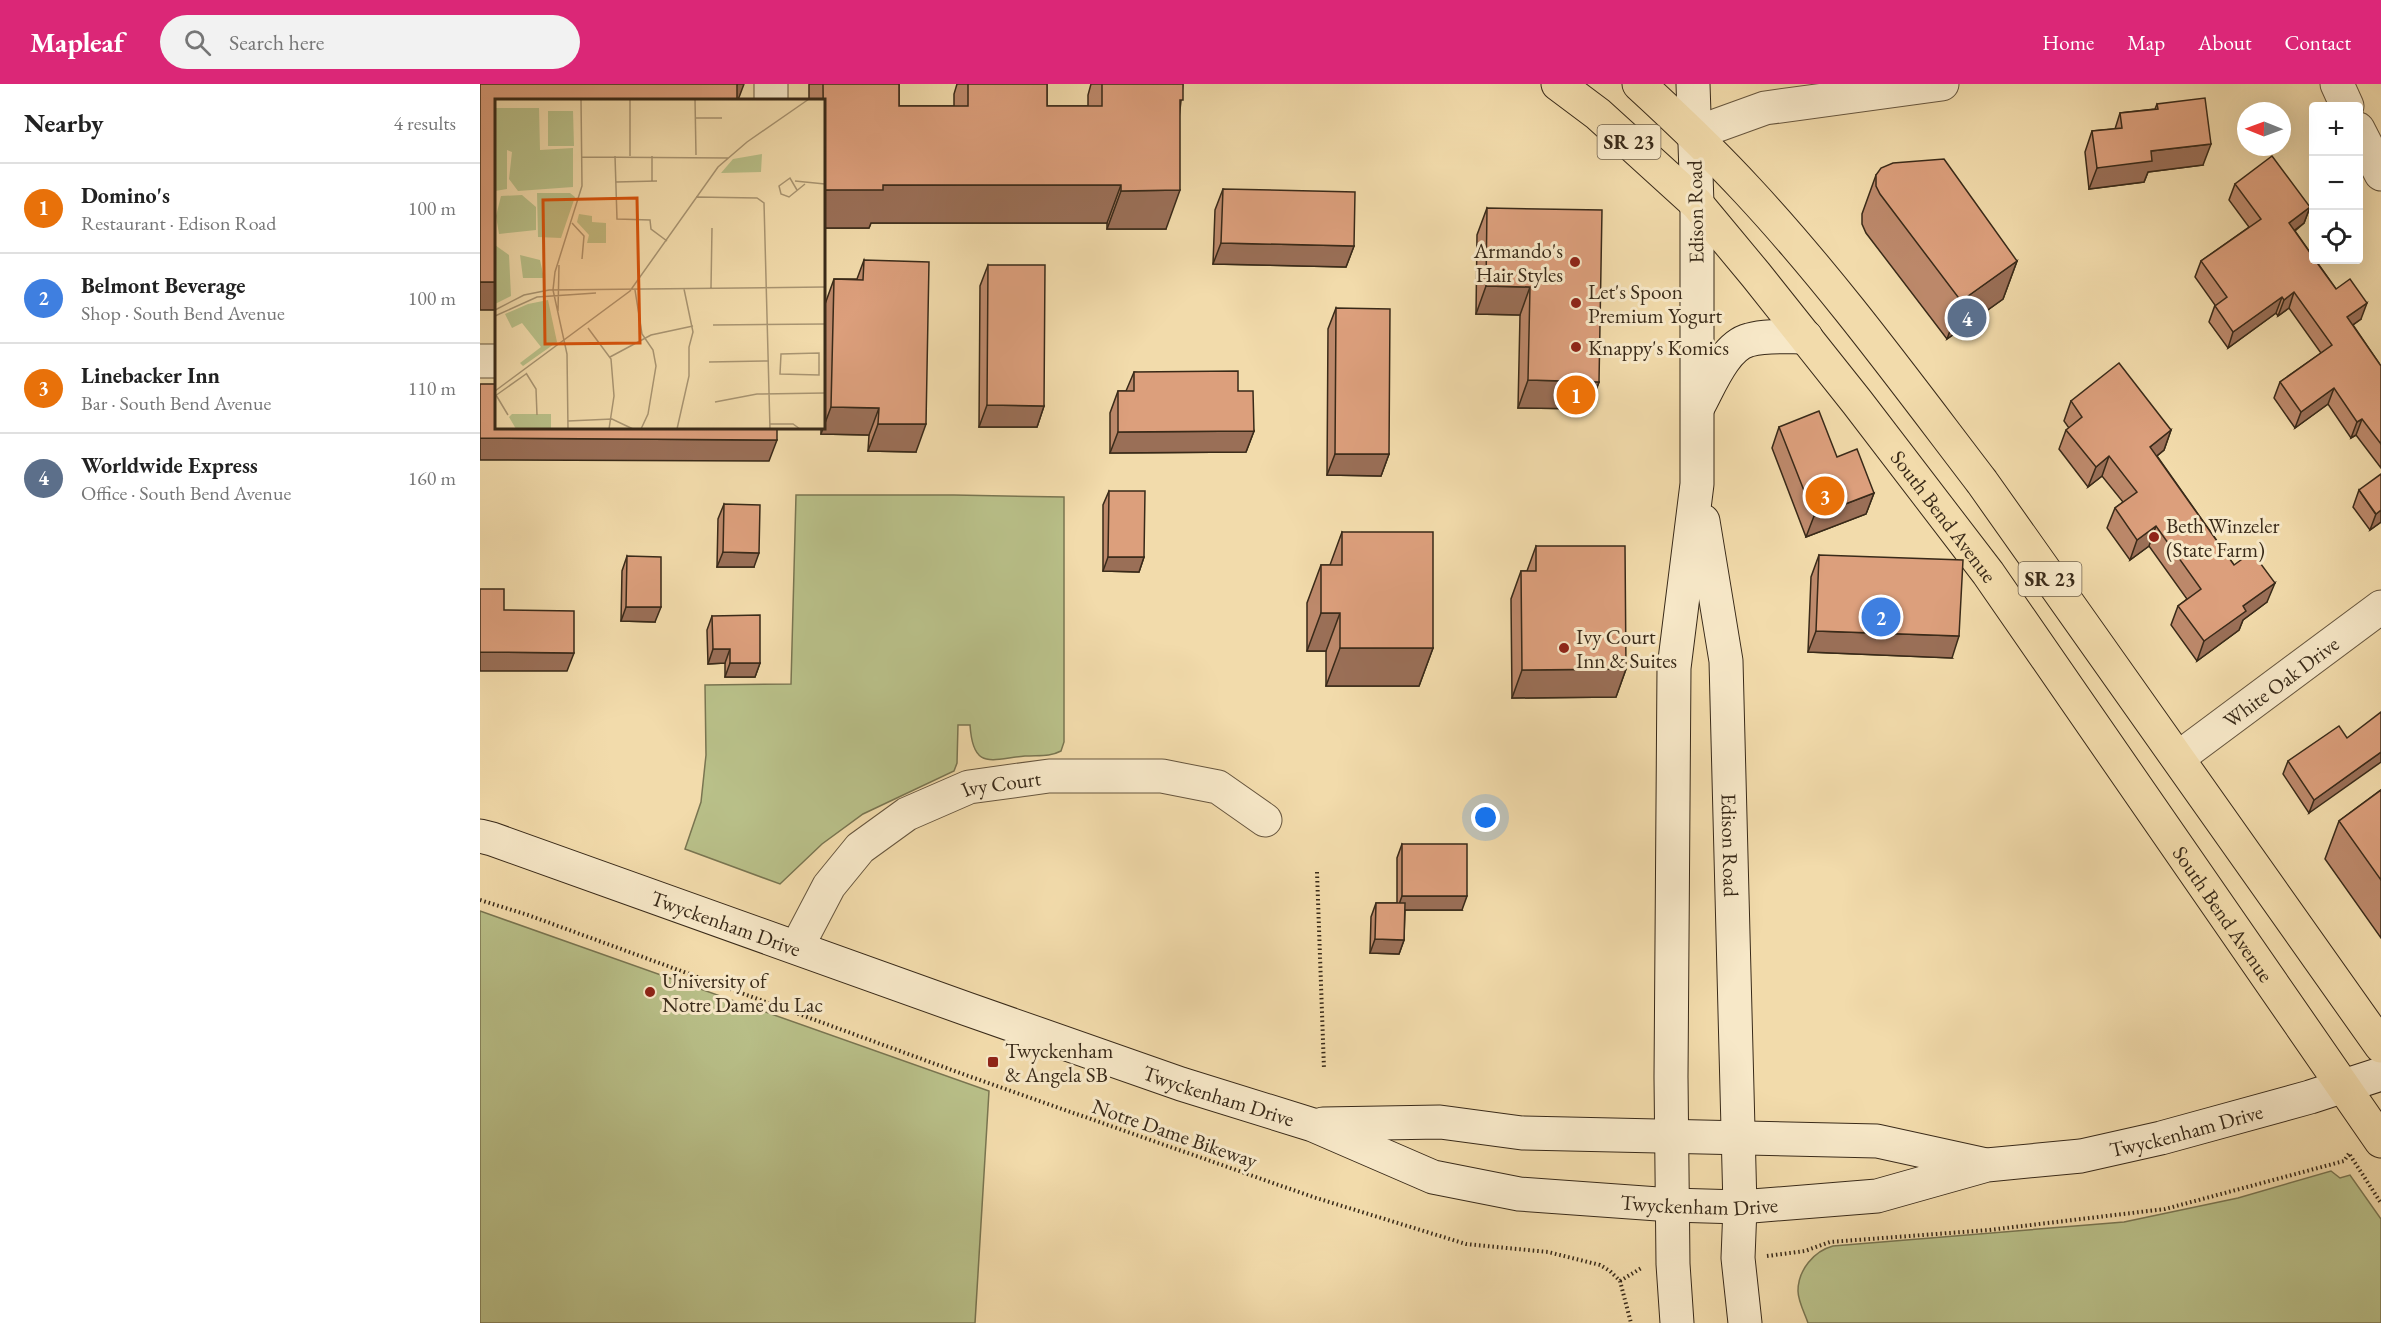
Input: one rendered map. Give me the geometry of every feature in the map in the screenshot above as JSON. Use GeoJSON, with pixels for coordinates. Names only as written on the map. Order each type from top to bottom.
{"type":"FeatureCollection","features":[{"type":"Feature","properties":{"kind":"main road","name":"South Bend Avenue"},"geometry":{"type":"LineString","coordinates":[[1558,84],[1598,114],[1696,204],[1806,338],[1988,573],[2344,1085],[2366,1144]]}},
{"type":"Feature","properties":{"kind":"main road","name":"SR 23"},"geometry":{"type":"LineString","coordinates":[[1639,84],[1693,134],[1748,191],[1804,256],[1914,393],[1982,482],[2381,1046]]}},
{"type":"Feature","properties":{"kind":"street","name":"Edison Road"},"geometry":{"type":"LineString","coordinates":[[1677,1323],[1672,1205],[1674,668],[1697,484],[1693,84]]}},
{"type":"Feature","properties":{"kind":"street"},"geometry":{"type":"LineString","coordinates":[[1693,134],[1765,108],[1942,84]]}},
{"type":"Feature","properties":{"kind":"street"},"geometry":{"type":"LineString","coordinates":[[2337,84],[2345,102]]}},
{"type":"Feature","properties":{"kind":"street"},"geometry":{"type":"LineString","coordinates":[[2363,139],[2381,174]]}},
{"type":"Feature","properties":{"kind":"street"},"geometry":{"type":"LineString","coordinates":[[1698,407],[1726,356],[1748,340],[1775,337],[1806,338]]}},
{"type":"Feature","properties":{"kind":"street","name":"Edison Road"},"geometry":{"type":"LineString","coordinates":[[1697,484],[1726,661],[1740,1207],[1738,1258],[1745,1323]]}},
{"type":"Feature","properties":{"kind":"street","name":"White Oak Drive"},"geometry":{"type":"LineString","coordinates":[[2178,758],[2381,607]]}},
{"type":"Feature","properties":{"kind":"street","name":"Ivy Court"},"geometry":{"type":"LineString","coordinates":[[796,947],[829,886],[860,848],[907,814],[969,787],[1049,776],[1162,776],[1218,787],[1265,820]]}},
{"type":"Feature","properties":{"kind":"street","name":"Twyckenham Drive"},"geometry":{"type":"LineString","coordinates":[[480,836],[1150,1073],[1312,1125],[1433,1177],[1519,1194],[1672,1205],[1740,1207],[1877,1196],[1987,1165],[2081,1156],[2161,1138],[2310,1097],[2381,1074]]}},
{"type":"Feature","properties":{"kind":"street","name":"Twyckenham Drive"},"geometry":{"type":"LineString","coordinates":[[1312,1125],[1440,1122],[1522,1133],[1877,1141],[1987,1165]]}},
{"type":"Feature","properties":{"kind":"path"},"geometry":{"type":"LineString","coordinates":[[1317,872],[1324,1069]]}},
{"type":"Feature","properties":{"kind":"path","name":"Notre Dame Bikeway"},"geometry":{"type":"LineString","coordinates":[[480,900],[528,915],[991,1084],[1313,1197],[1466,1244],[1548,1252],[1590,1261],[1610,1271],[1620,1281]]}},
{"type":"Feature","properties":{"kind":"path"},"geometry":{"type":"LineString","coordinates":[[1790,1254],[1830,1242],[1989,1230],[2165,1209],[2344,1161],[2366,1144]]}},
{"type":"Feature","properties":{"kind":"path"},"geometry":{"type":"LineString","coordinates":[[2350,1155],[2381,1203]]}},
{"type":"Feature","properties":{"kind":"path"},"geometry":{"type":"LineString","coordinates":[[1631,1323],[1620,1281],[1640,1267]]}},
{"type":"Feature","properties":{"kind":"green space"},"geometry":{"type":"Polygon","coordinates":[[[796,495],[1064,497],[1064,742],[1061,751],[1053,754],[986,759],[975,750],[970,725],[958,725],[957,763],[954,771],[863,814],[822,844],[780,884],[685,849],[701,802],[706,755],[705,685],[791,684],[796,495]]]}},
{"type":"Feature","properties":{"kind":"green space"},"geometry":{"type":"Polygon","coordinates":[[[480,911],[989,1091],[975,1323],[480,1323],[480,911]]]}},
{"type":"Feature","properties":{"kind":"green space"},"geometry":{"type":"Polygon","coordinates":[[[2331,1171],[2340,1178],[2350,1175],[2381,1219],[2381,1323],[1808,1323],[1799,1299],[1799,1283],[1808,1262],[1820,1252],[1833,1246],[2124,1222],[2238,1198],[2331,1171]]]}},
{"type":"Feature","properties":{"kind":"building"},"geometry":{"type":"Polygon","coordinates":[[[480,84],[737,84],[737,99],[495,99],[495,282],[480,282],[480,84]]]}},
{"type":"Feature","properties":{"kind":"building"},"geometry":{"type":"Polygon","coordinates":[[[823,84],[899,84],[899,106],[968,106],[968,84],[1047,84],[1047,106],[1102,106],[1102,84],[1183,84],[1183,100],[1180,100],[1180,190],[1121,191],[1121,185],[883,185],[883,190],[825,190],[825,99],[823,99],[823,84]]]}},
{"type":"Feature","properties":{"kind":"building"},"geometry":{"type":"Polygon","coordinates":[[[2205,98],[2211,144],[2151,151],[2152,161],[2097,168],[2092,131],[2122,128],[2120,113],[2158,109],[2157,104],[2205,98]]]}},
{"type":"Feature","properties":{"kind":"building"},"geometry":{"type":"Polygon","coordinates":[[[2272,156],[2309,206],[2289,223],[2309,251],[2309,264],[2318,264],[2336,289],[2350,279],[2367,303],[2347,317],[2381,366],[2381,444],[2362,419],[2357,422],[2334,388],[2301,412],[2280,382],[2332,345],[2294,292],[2284,300],[2282,297],[2233,332],[2215,306],[2227,297],[2201,261],[2261,219],[2235,184],[2272,156]]]}},
{"type":"Feature","properties":{"kind":"building"},"geometry":{"type":"Polygon","coordinates":[[[1944,159],[2017,261],[1961,301],[1876,186],[1876,175],[1881,168],[1893,163],[1944,159]]]}},
{"type":"Feature","properties":{"kind":"building"},"geometry":{"type":"Polygon","coordinates":[[[1223,189],[1355,192],[1354,246],[1221,243],[1223,189]]]}},
{"type":"Feature","properties":{"kind":"building"},"geometry":{"type":"Polygon","coordinates":[[[1487,208],[1602,210],[1599,382],[1528,380],[1530,287],[1486,286],[1487,208]]]}},
{"type":"Feature","properties":{"kind":"building"},"geometry":{"type":"Polygon","coordinates":[[[864,260],[929,262],[926,424],[878,424],[879,408],[831,407],[834,279],[863,280],[864,260]]]}},
{"type":"Feature","properties":{"kind":"building"},"geometry":{"type":"Polygon","coordinates":[[[988,265],[1045,265],[1044,406],[987,405],[988,265]]]}},
{"type":"Feature","properties":{"kind":"building"},"geometry":{"type":"Polygon","coordinates":[[[1336,308],[1390,309],[1389,454],[1335,454],[1336,308]]]}},
{"type":"Feature","properties":{"kind":"building"},"geometry":{"type":"Polygon","coordinates":[[[2119,363],[2171,430],[2150,447],[2234,565],[2252,552],[2275,583],[2243,606],[2246,611],[2204,641],[2178,606],[2201,589],[2156,526],[2137,540],[2115,508],[2137,492],[2109,456],[2096,467],[2066,430],[2082,417],[2071,401],[2119,363]]]}},
{"type":"Feature","properties":{"kind":"building"},"geometry":{"type":"Polygon","coordinates":[[[1238,371],[1238,391],[1253,391],[1254,431],[1118,432],[1118,391],[1134,391],[1134,372],[1238,371]]]}},
{"type":"Feature","properties":{"kind":"building"},"geometry":{"type":"Polygon","coordinates":[[[480,384],[495,384],[495,429],[777,429],[777,440],[480,438],[480,384]]]}},
{"type":"Feature","properties":{"kind":"building"},"geometry":{"type":"Polygon","coordinates":[[[1819,411],[1837,457],[1857,449],[1874,493],[1814,516],[1779,427],[1819,411]]]}},
{"type":"Feature","properties":{"kind":"building"},"geometry":{"type":"Polygon","coordinates":[[[2381,474],[2381,510],[2376,514],[2359,490],[2381,474]]]}},
{"type":"Feature","properties":{"kind":"building"},"geometry":{"type":"Polygon","coordinates":[[[1109,491],[1145,491],[1144,557],[1108,557],[1109,491]]]}},
{"type":"Feature","properties":{"kind":"building"},"geometry":{"type":"Polygon","coordinates":[[[724,504],[760,505],[759,553],[723,552],[724,504]]]}},
{"type":"Feature","properties":{"kind":"building"},"geometry":{"type":"Polygon","coordinates":[[[1342,532],[1433,532],[1433,648],[1340,648],[1340,613],[1321,613],[1321,565],[1342,565],[1342,532]]]}},
{"type":"Feature","properties":{"kind":"building","name":"Ivy Court Inn & Suites"},"geometry":{"type":"Polygon","coordinates":[[[1536,546],[1625,546],[1626,669],[1522,670],[1521,571],[1536,571],[1536,546]]]}},
{"type":"Feature","properties":{"kind":"building"},"geometry":{"type":"Polygon","coordinates":[[[1819,555],[1963,560],[1959,636],[1816,631],[1819,555]]]}},
{"type":"Feature","properties":{"kind":"building"},"geometry":{"type":"Polygon","coordinates":[[[627,556],[661,557],[661,607],[626,607],[627,556]]]}},
{"type":"Feature","properties":{"kind":"building"},"geometry":{"type":"Polygon","coordinates":[[[480,589],[504,589],[504,610],[574,611],[574,653],[480,652],[480,589]]]}},
{"type":"Feature","properties":{"kind":"building"},"geometry":{"type":"Polygon","coordinates":[[[760,615],[760,663],[730,663],[730,649],[713,649],[712,616],[760,615]]]}},
{"type":"Feature","properties":{"kind":"building"},"geometry":{"type":"Polygon","coordinates":[[[2381,712],[2381,752],[2314,800],[2288,761],[2339,726],[2347,738],[2381,712]]]}},
{"type":"Feature","properties":{"kind":"building"},"geometry":{"type":"Polygon","coordinates":[[[2381,790],[2381,880],[2339,821],[2381,790]]]}},
{"type":"Feature","properties":{"kind":"building"},"geometry":{"type":"Polygon","coordinates":[[[1402,844],[1467,844],[1467,896],[1402,896],[1402,844]]]}},
{"type":"Feature","properties":{"kind":"building"},"geometry":{"type":"Polygon","coordinates":[[[1376,903],[1405,903],[1404,940],[1375,939],[1376,903]]]}},
{"type":"Feature","properties":{"kind":"place","name":"Armando's Hair Styles"},"geometry":{"type":"Point","coordinates":[1575,262]}},
{"type":"Feature","properties":{"kind":"place","name":"Let's Spoon Premium Yogurt"},"geometry":{"type":"Point","coordinates":[1576,303]}},
{"type":"Feature","properties":{"kind":"place","name":"Worldwide Express"},"geometry":{"type":"Point","coordinates":[1967,318]}},
{"type":"Feature","properties":{"kind":"place","name":"Knappy's Komics"},"geometry":{"type":"Point","coordinates":[1576,347]}},
{"type":"Feature","properties":{"kind":"place","name":"Domino's"},"geometry":{"type":"Point","coordinates":[1576,395]}},
{"type":"Feature","properties":{"kind":"place","name":"Linebacker Inn"},"geometry":{"type":"Point","coordinates":[1825,496]}},
{"type":"Feature","properties":{"kind":"place","name":"Beth Winzeler (State Farm)"},"geometry":{"type":"Point","coordinates":[2154,537]}},
{"type":"Feature","properties":{"kind":"place","name":"Belmont Beverage"},"geometry":{"type":"Point","coordinates":[1881,617]}},
{"type":"Feature","properties":{"kind":"place","name":"Ivy Court Inn & Suites"},"geometry":{"type":"Point","coordinates":[1564,648]}},
{"type":"Feature","properties":{"kind":"place","name":"University of Notre Dame du Lac"},"geometry":{"type":"Point","coordinates":[650,992]}},
{"type":"Feature","properties":{"kind":"place","name":"Twyckenham & Angela SB"},"geometry":{"type":"Point","coordinates":[993,1062]}}]}
